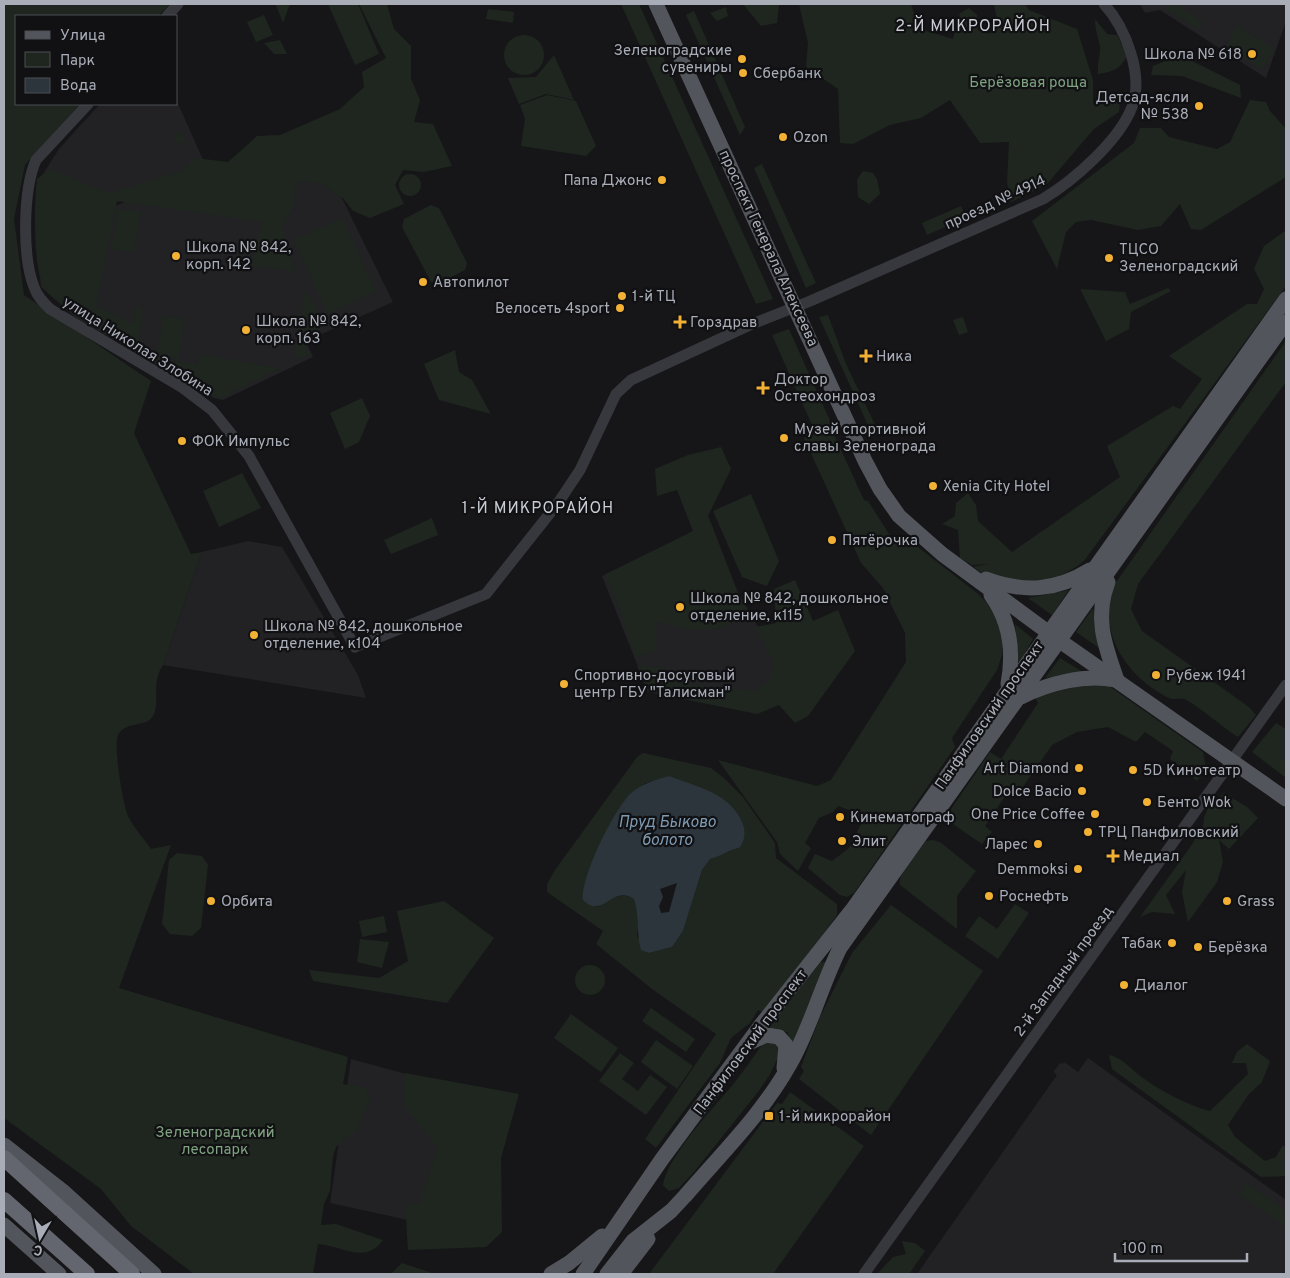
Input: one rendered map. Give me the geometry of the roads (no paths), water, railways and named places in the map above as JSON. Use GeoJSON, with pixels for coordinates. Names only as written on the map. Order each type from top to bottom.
{"type":"FeatureCollection","features":[{"type":"Feature","properties":{"kind":"highway"},"geometry":{"type":"LineString","coordinates":[[4,1158],[132,1274]]}},
{"type":"Feature","properties":{"kind":"highway"},"geometry":{"type":"LineString","coordinates":[[4,1200],[87,1274]]}},
{"type":"Feature","properties":{"kind":"main road","name":"проспект Генерала Алексеева"},"geometry":{"type":"LineString","coordinates":[[656,4],[865,461],[880,489],[899,516],[911,529],[1054,636],[1286,799]]}},
{"type":"Feature","properties":{"kind":"main road","name":"Панфиловский проспект"},"geometry":{"type":"LineString","coordinates":[[606,1274],[633,1241],[671,1211],[758,1111],[780,1082],[804,1038],[830,968],[840,948],[1021,697],[1054,636],[1097,566],[1286,299]]}},
{"type":"Feature","properties":{"kind":"main road","name":"Панфиловский проспект"},"geometry":{"type":"LineString","coordinates":[[583,1274],[624,1213],[748,1044],[852,910],[1008,689],[1132,540],[1286,322]]}},
{"type":"Feature","properties":{"kind":"main road"},"geometry":{"type":"LineString","coordinates":[[1021,697],[1052,685],[1102,678],[1117,680],[1104,637],[1100,612],[1108,581],[1132,540]]}},
{"type":"Feature","properties":{"kind":"main road"},"geometry":{"type":"LineString","coordinates":[[968,573],[1008,587],[1042,588],[1076,579],[1097,566]]}},
{"type":"Feature","properties":{"kind":"main road"},"geometry":{"type":"LineString","coordinates":[[968,573],[989,593],[1002,610],[1009,633],[1012,658],[1008,689]]}},
{"type":"Feature","properties":{"kind":"main road"},"geometry":{"type":"LineString","coordinates":[[748,1044],[766,1035],[779,1037],[784,1041],[786,1054],[780,1082]]}},
{"type":"Feature","properties":{"kind":"main road"},"geometry":{"type":"LineString","coordinates":[[4,1144],[65,1193],[154,1274]]}},
{"type":"Feature","properties":{"kind":"main road"},"geometry":{"type":"LineString","coordinates":[[621,1274],[671,1211]]}},
{"type":"Feature","properties":{"kind":"main road"},"geometry":{"type":"LineString","coordinates":[[551,1274],[587,1250],[624,1213]]}},
{"type":"Feature","properties":{"kind":"main road"},"geometry":{"type":"LineString","coordinates":[[4,1225],[59,1274]]}},
{"type":"Feature","properties":{"kind":"street"},"geometry":{"type":"LineString","coordinates":[[168,15],[178,4]]}},
{"type":"Feature","properties":{"kind":"street","name":"проезд № 4914"},"geometry":{"type":"LineString","coordinates":[[796,307],[1043,199],[1068,183],[1119,130],[1128,117],[1134,99],[1133,62],[1119,26],[1104,4]]}},
{"type":"Feature","properties":{"kind":"street","name":"улица Николая Злобина"},"geometry":{"type":"LineString","coordinates":[[87,105],[37,160],[32,169],[25,203],[33,286],[39,297],[50,309],[183,388],[212,410],[249,456],[355,647],[486,594],[558,504],[580,470],[616,394],[631,380],[752,324],[796,307]]}},
{"type":"Feature","properties":{"kind":"street","name":"2-й Западный проезд"},"geometry":{"type":"LineString","coordinates":[[864,1274],[1286,685]]}},
{"type":"Feature","properties":{"kind":"water","name":"Пруд Быково болото"},"geometry":{"type":"Polygon","coordinates":[[[669,776],[711,792],[723,799],[738,815],[745,835],[739,848],[710,859],[702,870],[683,931],[672,947],[649,953],[641,950],[634,899],[620,896],[602,905],[590,905],[583,900],[584,889],[599,845],[623,803],[630,794],[639,788],[669,776]],[[677,883],[660,889],[663,897],[659,906],[661,913],[669,912],[677,883]]]}},
{"type":"Feature","properties":{"kind":"place","name":"Школа № 618"},"geometry":{"type":"Point","coordinates":[1252,54]}},
{"type":"Feature","properties":{"kind":"place","name":"Зеленоградские сувениры"},"geometry":{"type":"Point","coordinates":[742,59]}},
{"type":"Feature","properties":{"kind":"place","name":"Сбербанк"},"geometry":{"type":"Point","coordinates":[743,73]}},
{"type":"Feature","properties":{"kind":"place","name":"Детсад-ясли № 538"},"geometry":{"type":"Point","coordinates":[1199,106]}},
{"type":"Feature","properties":{"kind":"place","name":"Ozon"},"geometry":{"type":"Point","coordinates":[783,137]}},
{"type":"Feature","properties":{"kind":"place","name":"Папа Джонс"},"geometry":{"type":"Point","coordinates":[662,180]}},
{"type":"Feature","properties":{"kind":"place","name":"Школа № 842, корп. 142"},"geometry":{"type":"Point","coordinates":[176,256]}},
{"type":"Feature","properties":{"kind":"place","name":"ТЦСО Зеленоградский"},"geometry":{"type":"Point","coordinates":[1109,258]}},
{"type":"Feature","properties":{"kind":"place","name":"Автопилот"},"geometry":{"type":"Point","coordinates":[423,282]}},
{"type":"Feature","properties":{"kind":"place","name":"1-й ТЦ"},"geometry":{"type":"Point","coordinates":[622,296]}},
{"type":"Feature","properties":{"kind":"place","name":"Велосеть 4sport"},"geometry":{"type":"Point","coordinates":[620,308]}},
{"type":"Feature","properties":{"kind":"place","name":"Горздрав"},"geometry":{"type":"Point","coordinates":[680,322]}},
{"type":"Feature","properties":{"kind":"place","name":"Школа № 842, корп. 163"},"geometry":{"type":"Point","coordinates":[246,330]}},
{"type":"Feature","properties":{"kind":"place","name":"Ника"},"geometry":{"type":"Point","coordinates":[866,356]}},
{"type":"Feature","properties":{"kind":"place","name":"Доктор Остеохондроз"},"geometry":{"type":"Point","coordinates":[763,388]}},
{"type":"Feature","properties":{"kind":"place","name":"Музей спортивной славы Зеленограда"},"geometry":{"type":"Point","coordinates":[784,438]}},
{"type":"Feature","properties":{"kind":"place","name":"ФОК Импульс"},"geometry":{"type":"Point","coordinates":[182,441]}},
{"type":"Feature","properties":{"kind":"place","name":"Xenia City Hotel"},"geometry":{"type":"Point","coordinates":[933,486]}},
{"type":"Feature","properties":{"kind":"place","name":"Пятёрочка"},"geometry":{"type":"Point","coordinates":[832,540]}},
{"type":"Feature","properties":{"kind":"place","name":"Школа № 842, дошкольное отделение, к115"},"geometry":{"type":"Point","coordinates":[680,607]}},
{"type":"Feature","properties":{"kind":"place","name":"Школа № 842, дошкольное отделение, к104"},"geometry":{"type":"Point","coordinates":[254,635]}},
{"type":"Feature","properties":{"kind":"place","name":"Рубеж 1941"},"geometry":{"type":"Point","coordinates":[1156,675]}},
{"type":"Feature","properties":{"kind":"place","name":"Спортивно-досуговый центр ГБУ \"Талисман\""},"geometry":{"type":"Point","coordinates":[564,684]}},
{"type":"Feature","properties":{"kind":"place","name":"Art Diamond"},"geometry":{"type":"Point","coordinates":[1079,768]}},
{"type":"Feature","properties":{"kind":"place","name":"5D Кинотеатр"},"geometry":{"type":"Point","coordinates":[1133,770]}},
{"type":"Feature","properties":{"kind":"place","name":"Dolce Bacio"},"geometry":{"type":"Point","coordinates":[1082,791]}},
{"type":"Feature","properties":{"kind":"place","name":"Бенто Wok"},"geometry":{"type":"Point","coordinates":[1147,802]}},
{"type":"Feature","properties":{"kind":"place","name":"One Price Coffee"},"geometry":{"type":"Point","coordinates":[1095,814]}},
{"type":"Feature","properties":{"kind":"place","name":"Кинематограф"},"geometry":{"type":"Point","coordinates":[840,817]}},
{"type":"Feature","properties":{"kind":"place","name":"ТРЦ Панфиловский"},"geometry":{"type":"Point","coordinates":[1088,832]}},
{"type":"Feature","properties":{"kind":"place","name":"Элит"},"geometry":{"type":"Point","coordinates":[842,841]}},
{"type":"Feature","properties":{"kind":"place","name":"Ларес"},"geometry":{"type":"Point","coordinates":[1038,844]}},
{"type":"Feature","properties":{"kind":"place","name":"Медиал"},"geometry":{"type":"Point","coordinates":[1113,856]}},
{"type":"Feature","properties":{"kind":"place","name":"Demmoksi"},"geometry":{"type":"Point","coordinates":[1078,869]}},
{"type":"Feature","properties":{"kind":"place","name":"Роснефть"},"geometry":{"type":"Point","coordinates":[989,896]}},
{"type":"Feature","properties":{"kind":"place","name":"Орбита"},"geometry":{"type":"Point","coordinates":[211,901]}},
{"type":"Feature","properties":{"kind":"place","name":"Grass"},"geometry":{"type":"Point","coordinates":[1227,901]}},
{"type":"Feature","properties":{"kind":"place","name":"Табак"},"geometry":{"type":"Point","coordinates":[1172,943]}},
{"type":"Feature","properties":{"kind":"place","name":"Берёзка"},"geometry":{"type":"Point","coordinates":[1198,947]}},
{"type":"Feature","properties":{"kind":"place","name":"Диалог"},"geometry":{"type":"Point","coordinates":[1124,985]}},
{"type":"Feature","properties":{"kind":"place","name":"1-й микрорайон"},"geometry":{"type":"Point","coordinates":[769,1116]}},
{"type":"Feature","properties":{"kind":"district","name":"2-Й МИКРОРАЙОН"},"geometry":{"type":"Point","coordinates":[973,25]}},
{"type":"Feature","properties":{"kind":"district","name":"1-Й МИКРОРАЙОН"},"geometry":{"type":"Point","coordinates":[538,507]}},
{"type":"Feature","properties":{"kind":"park label","name":"Берёзовая роща"},"geometry":{"type":"Point","coordinates":[1028,82]}},
{"type":"Feature","properties":{"kind":"park label","name":"Зеленоградский лесопарк"},"geometry":{"type":"Point","coordinates":[215,1140]}}]}
